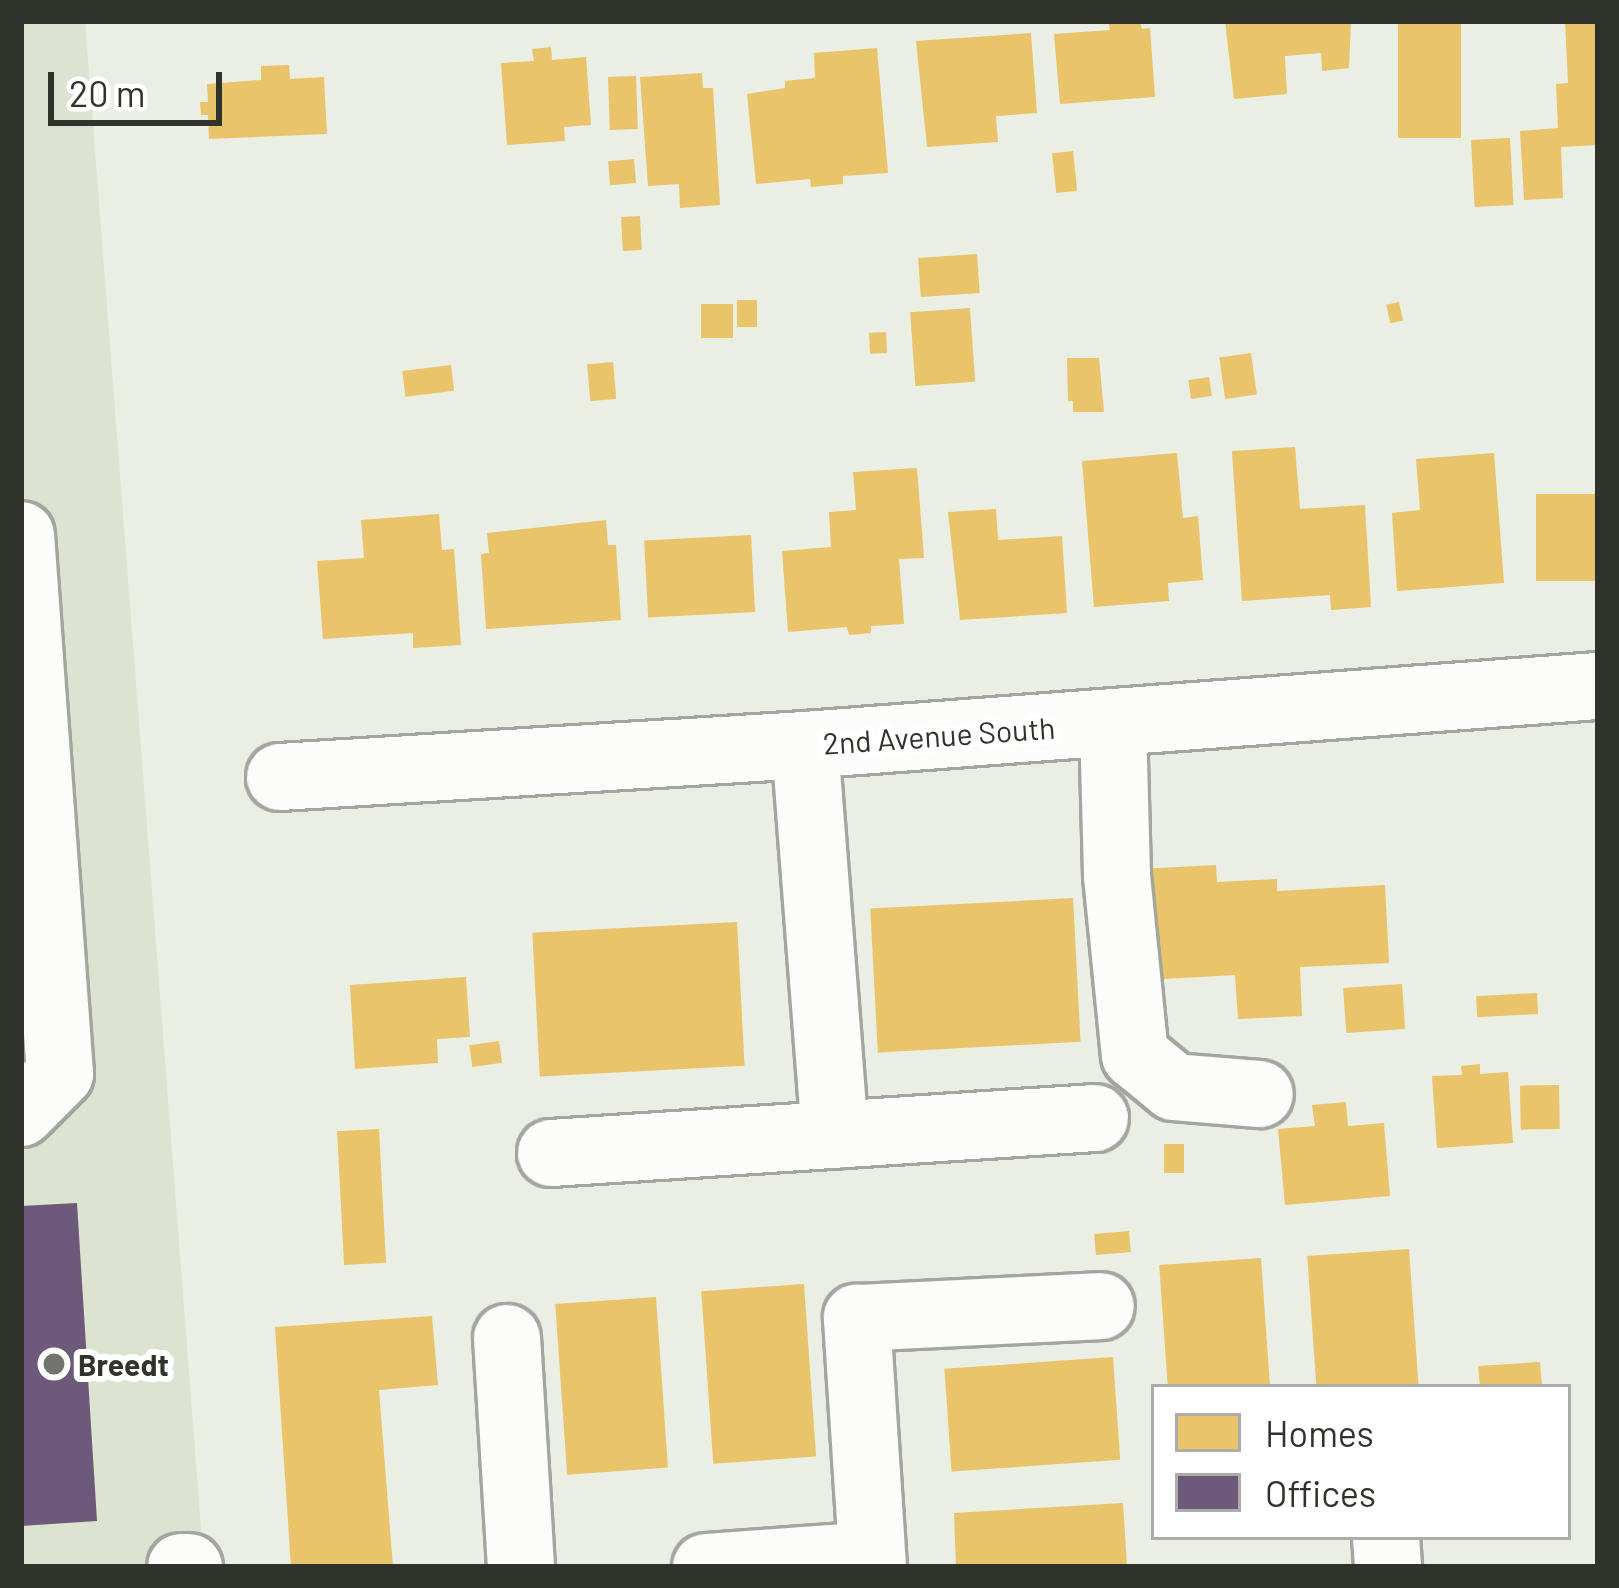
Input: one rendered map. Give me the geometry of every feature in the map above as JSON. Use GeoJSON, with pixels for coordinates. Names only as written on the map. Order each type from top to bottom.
{"type":"FeatureCollection","features":[{"type":"Feature","properties":{"kind":"street"},"geometry":{"type":"LineString","coordinates":[[21,535],[25,650],[60,1074],[21,1113]]}},
{"type":"Feature","properties":{"kind":"street","name":"2nd Avenue South"},"geometry":{"type":"LineString","coordinates":[[280,777],[806,745],[1598,686]]}},
{"type":"Feature","properties":{"kind":"street"},"geometry":{"type":"LineString","coordinates":[[1113,722],[1117,876],[1135,1054],[1174,1087],[1260,1094]]}},
{"type":"Feature","properties":{"kind":"street"},"geometry":{"type":"LineString","coordinates":[[806,745],[835,1135]]}},
{"type":"Feature","properties":{"kind":"street"},"geometry":{"type":"LineString","coordinates":[[550,1153],[1095,1118]]}},
{"type":"Feature","properties":{"kind":"street"},"geometry":{"type":"LineString","coordinates":[[706,1567],[872,1561],[857,1318],[1101,1306]]}},
{"type":"Feature","properties":{"kind":"street"},"geometry":{"type":"LineString","coordinates":[[507,1338],[521,1567]]}},
{"type":"Feature","properties":{"kind":"shaded area"},"geometry":{"type":"Polygon","coordinates":[[[21,21],[85,21],[204,1567],[21,1567],[21,21]]]}},
{"type":"Feature","properties":{"kind":"building: Homes"},"geometry":{"type":"Polygon","coordinates":[[[1108,21],[1140,21],[1142,29],[1150,28],[1155,97],[1060,104],[1054,34],[1110,30],[1108,21]]]}},
{"type":"Feature","properties":{"kind":"building: Homes"},"geometry":{"type":"Polygon","coordinates":[[[1225,21],[1351,21],[1349,68],[1322,71],[1321,53],[1285,56],[1287,94],[1234,99],[1225,21]]]}},
{"type":"Feature","properties":{"kind":"building: Homes"},"geometry":{"type":"Polygon","coordinates":[[[1398,21],[1461,21],[1461,138],[1398,138],[1398,21]]]}},
{"type":"Feature","properties":{"kind":"building: Homes"},"geometry":{"type":"Polygon","coordinates":[[[1565,21],[1598,21],[1598,145],[1561,147],[1563,198],[1524,200],[1520,131],[1558,128],[1556,84],[1568,83],[1565,21]]]}},
{"type":"Feature","properties":{"kind":"building: Homes"},"geometry":{"type":"Polygon","coordinates":[[[1031,33],[1037,113],[996,116],[998,142],[927,147],[916,41],[1031,33]]]}},
{"type":"Feature","properties":{"kind":"building: Homes"},"geometry":{"type":"Polygon","coordinates":[[[551,47],[552,60],[586,57],[591,125],[564,127],[565,141],[507,145],[501,63],[534,61],[532,49],[551,47]]]}},
{"type":"Feature","properties":{"kind":"building: Homes"},"geometry":{"type":"Polygon","coordinates":[[[877,48],[888,173],[843,176],[843,184],[811,187],[810,179],[756,184],[747,94],[785,88],[785,81],[815,78],[814,53],[877,48]]]}},
{"type":"Feature","properties":{"kind":"building: Homes"},"geometry":{"type":"Polygon","coordinates":[[[289,65],[290,79],[324,77],[327,134],[209,139],[208,115],[201,115],[200,102],[208,102],[207,84],[261,80],[261,66],[289,65]]]}},
{"type":"Feature","properties":{"kind":"building: Homes"},"geometry":{"type":"Polygon","coordinates":[[[702,73],[703,88],[713,88],[720,205],[680,208],[679,184],[648,186],[640,77],[702,73]]]}},
{"type":"Feature","properties":{"kind":"building: Homes"},"geometry":{"type":"Polygon","coordinates":[[[636,76],[638,129],[610,130],[608,77],[636,76]]]}},
{"type":"Feature","properties":{"kind":"building: Homes"},"geometry":{"type":"Polygon","coordinates":[[[1510,138],[1514,205],[1475,207],[1471,140],[1510,138]]]}},
{"type":"Feature","properties":{"kind":"building: Homes"},"geometry":{"type":"Polygon","coordinates":[[[1073,151],[1077,191],[1056,193],[1052,153],[1073,151]]]}},
{"type":"Feature","properties":{"kind":"building: Homes"},"geometry":{"type":"Polygon","coordinates":[[[634,159],[636,183],[610,185],[608,161],[634,159]]]}},
{"type":"Feature","properties":{"kind":"building: Homes"},"geometry":{"type":"Polygon","coordinates":[[[640,216],[642,250],[623,251],[621,217],[640,216]]]}},
{"type":"Feature","properties":{"kind":"building: Homes"},"geometry":{"type":"Polygon","coordinates":[[[977,254],[980,293],[921,297],[918,258],[977,254]]]}},
{"type":"Feature","properties":{"kind":"building: Homes"},"geometry":{"type":"Polygon","coordinates":[[[737,300],[757,300],[757,327],[737,327],[737,300]]]}},
{"type":"Feature","properties":{"kind":"building: Homes"},"geometry":{"type":"Polygon","coordinates":[[[1399,302],[1403,321],[1390,323],[1386,305],[1399,302]]]}},
{"type":"Feature","properties":{"kind":"building: Homes"},"geometry":{"type":"Polygon","coordinates":[[[701,304],[733,304],[733,338],[701,338],[701,304]]]}},
{"type":"Feature","properties":{"kind":"building: Homes"},"geometry":{"type":"Polygon","coordinates":[[[970,308],[975,382],[915,386],[910,312],[970,308]]]}},
{"type":"Feature","properties":{"kind":"building: Homes"},"geometry":{"type":"Polygon","coordinates":[[[886,332],[887,353],[870,354],[869,333],[886,332]]]}},
{"type":"Feature","properties":{"kind":"building: Homes"},"geometry":{"type":"Polygon","coordinates":[[[1251,353],[1257,395],[1225,399],[1219,357],[1251,353]]]}},
{"type":"Feature","properties":{"kind":"building: Homes"},"geometry":{"type":"Polygon","coordinates":[[[1067,358],[1099,358],[1104,412],[1073,412],[1073,401],[1068,401],[1067,358]]]}},
{"type":"Feature","properties":{"kind":"building: Homes"},"geometry":{"type":"Polygon","coordinates":[[[613,362],[616,399],[590,401],[587,364],[613,362]]]}},
{"type":"Feature","properties":{"kind":"building: Homes"},"geometry":{"type":"Polygon","coordinates":[[[451,365],[454,391],[406,397],[402,371],[451,365]]]}},
{"type":"Feature","properties":{"kind":"building: Homes"},"geometry":{"type":"Polygon","coordinates":[[[1209,377],[1212,396],[1191,399],[1188,380],[1209,377]]]}},
{"type":"Feature","properties":{"kind":"building: Homes"},"geometry":{"type":"Polygon","coordinates":[[[1295,447],[1300,509],[1365,505],[1371,607],[1331,610],[1330,595],[1242,601],[1232,451],[1295,447]]]}},
{"type":"Feature","properties":{"kind":"building: Homes"},"geometry":{"type":"Polygon","coordinates":[[[1177,453],[1183,518],[1198,516],[1203,580],[1168,583],[1169,601],[1094,607],[1082,461],[1177,453]]]}},
{"type":"Feature","properties":{"kind":"building: Homes"},"geometry":{"type":"Polygon","coordinates":[[[1494,453],[1504,583],[1397,591],[1392,513],[1420,510],[1416,459],[1494,453]]]}},
{"type":"Feature","properties":{"kind":"building: Homes"},"geometry":{"type":"Polygon","coordinates":[[[917,468],[924,558],[899,559],[904,624],[871,626],[871,633],[849,635],[847,627],[788,632],[782,551],[831,547],[829,512],[856,510],[853,472],[917,468]]]}},
{"type":"Feature","properties":{"kind":"building: Homes"},"geometry":{"type":"Polygon","coordinates":[[[1536,494],[1598,494],[1598,581],[1536,581],[1536,494]]]}},
{"type":"Feature","properties":{"kind":"building: Homes"},"geometry":{"type":"Polygon","coordinates":[[[996,509],[998,540],[1062,536],[1067,613],[960,620],[948,512],[996,509]]]}},
{"type":"Feature","properties":{"kind":"building: Homes"},"geometry":{"type":"Polygon","coordinates":[[[439,514],[442,550],[454,549],[461,645],[413,648],[413,633],[323,639],[317,561],[364,558],[361,520],[439,514]]]}},
{"type":"Feature","properties":{"kind":"building: Homes"},"geometry":{"type":"Polygon","coordinates":[[[606,520],[608,545],[616,545],[621,620],[486,629],[481,554],[489,553],[487,533],[606,520]]]}},
{"type":"Feature","properties":{"kind":"building: Homes"},"geometry":{"type":"Polygon","coordinates":[[[751,535],[755,612],[648,617],[644,541],[751,535]]]}},
{"type":"Feature","properties":{"kind":"building: Homes"},"geometry":{"type":"Polygon","coordinates":[[[1216,865],[1217,882],[1277,879],[1277,891],[1385,885],[1389,963],[1300,967],[1302,1016],[1238,1019],[1235,975],[1146,980],[1140,869],[1216,865]]]}},
{"type":"Feature","properties":{"kind":"building: Homes"},"geometry":{"type":"Polygon","coordinates":[[[1073,898],[1081,1042],[878,1052],[870,909],[1073,898]]]}},
{"type":"Feature","properties":{"kind":"building: Homes"},"geometry":{"type":"Polygon","coordinates":[[[737,922],[745,1066],[540,1077],[532,933],[737,922]]]}},
{"type":"Feature","properties":{"kind":"building: Homes"},"geometry":{"type":"Polygon","coordinates":[[[466,977],[470,1037],[437,1039],[438,1063],[355,1069],[350,985],[466,977]]]}},
{"type":"Feature","properties":{"kind":"building: Homes"},"geometry":{"type":"Polygon","coordinates":[[[1402,984],[1405,1029],[1346,1033],[1343,988],[1402,984]]]}},
{"type":"Feature","properties":{"kind":"building: Homes"},"geometry":{"type":"Polygon","coordinates":[[[1537,993],[1538,1014],[1477,1017],[1476,996],[1537,993]]]}},
{"type":"Feature","properties":{"kind":"building: Homes"},"geometry":{"type":"Polygon","coordinates":[[[499,1041],[502,1063],[472,1067],[469,1045],[499,1041]]]}},
{"type":"Feature","properties":{"kind":"building: Homes"},"geometry":{"type":"Polygon","coordinates":[[[1480,1064],[1480,1074],[1508,1072],[1513,1143],[1437,1148],[1432,1076],[1462,1075],[1461,1066],[1480,1064]]]}},
{"type":"Feature","properties":{"kind":"building: Homes"},"geometry":{"type":"Polygon","coordinates":[[[1559,1085],[1560,1129],[1521,1130],[1520,1086],[1559,1085]]]}},
{"type":"Feature","properties":{"kind":"building: Homes"},"geometry":{"type":"Polygon","coordinates":[[[1346,1102],[1348,1126],[1384,1123],[1390,1196],[1285,1205],[1278,1129],[1315,1126],[1312,1105],[1346,1102]]]}},
{"type":"Feature","properties":{"kind":"building: Homes"},"geometry":{"type":"Polygon","coordinates":[[[379,1129],[386,1263],[344,1265],[337,1131],[379,1129]]]}},
{"type":"Feature","properties":{"kind":"building: Homes"},"geometry":{"type":"Polygon","coordinates":[[[1164,1144],[1184,1144],[1184,1173],[1164,1173],[1164,1144]]]}},
{"type":"Feature","properties":{"kind":"building: Homes"},"geometry":{"type":"Polygon","coordinates":[[[1129,1231],[1131,1252],[1096,1255],[1094,1234],[1129,1231]]]}},
{"type":"Feature","properties":{"kind":"building: Homes"},"geometry":{"type":"Polygon","coordinates":[[[1409,1249],[1418,1384],[1316,1384],[1307,1256],[1409,1249]]]}},
{"type":"Feature","properties":{"kind":"building: Homes"},"geometry":{"type":"Polygon","coordinates":[[[1261,1258],[1270,1384],[1168,1384],[1159,1265],[1261,1258]]]}},
{"type":"Feature","properties":{"kind":"building: Homes"},"geometry":{"type":"Polygon","coordinates":[[[804,1284],[816,1457],[713,1464],[701,1291],[804,1284]]]}},
{"type":"Feature","properties":{"kind":"building: Homes"},"geometry":{"type":"Polygon","coordinates":[[[656,1297],[668,1468],[567,1475],[555,1304],[656,1297]]]}},
{"type":"Feature","properties":{"kind":"building: Homes"},"geometry":{"type":"Polygon","coordinates":[[[432,1316],[438,1385],[379,1390],[393,1567],[291,1567],[275,1327],[432,1316]]]}},
{"type":"Feature","properties":{"kind":"building: Homes"},"geometry":{"type":"Polygon","coordinates":[[[1113,1357],[1120,1460],[952,1472],[944,1369],[1113,1357]]]}},
{"type":"Feature","properties":{"kind":"building: Homes"},"geometry":{"type":"Polygon","coordinates":[[[1540,1362],[1542,1384],[1480,1384],[1478,1366],[1540,1362]]]}},
{"type":"Feature","properties":{"kind":"building: Homes"},"geometry":{"type":"Polygon","coordinates":[[[1123,1503],[1127,1567],[956,1567],[954,1513],[1123,1503]]]}},
{"type":"Feature","properties":{"kind":"building: Offices","name":"Breedt"},"geometry":{"type":"Polygon","coordinates":[[[77,1203],[97,1521],[21,1526],[21,1206],[77,1203]]]}},
{"type":"Feature","properties":{"kind":"place","name":"Breedt"},"geometry":{"type":"Point","coordinates":[54,1364]}}]}
